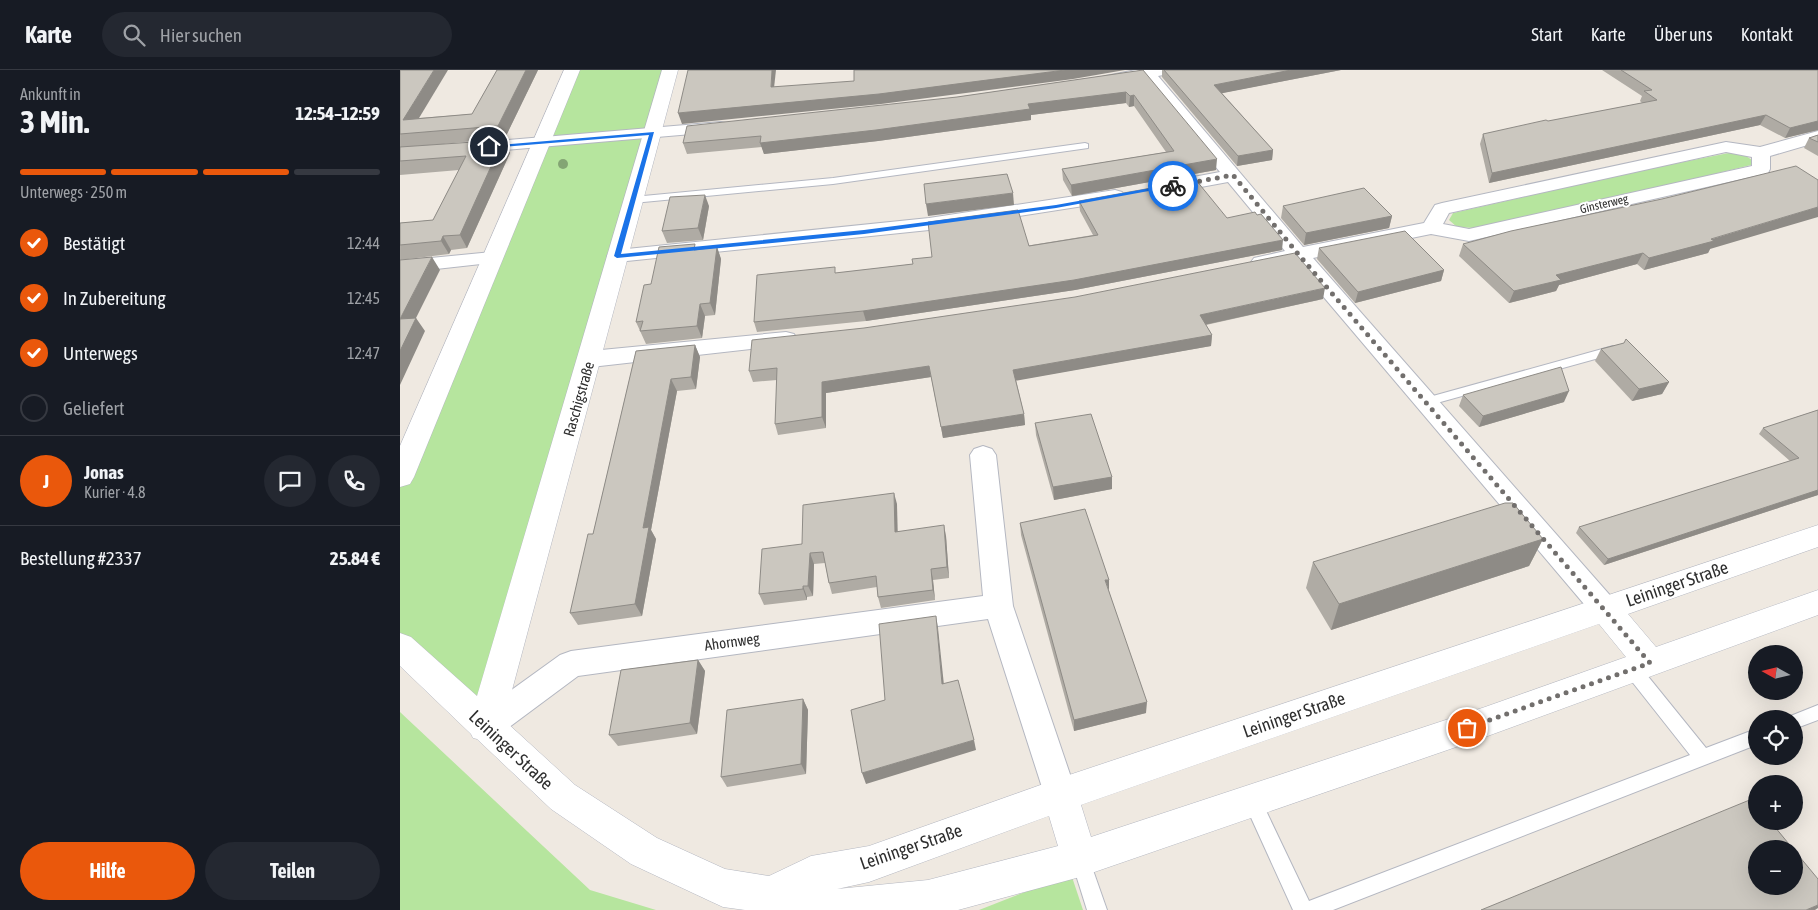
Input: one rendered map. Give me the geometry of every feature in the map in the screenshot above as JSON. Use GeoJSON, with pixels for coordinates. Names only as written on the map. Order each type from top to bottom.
{"type":"FeatureCollection","features":[{"type":"Feature","properties":{"kind":"street"},"geometry":{"type":"LineString","coordinates":[[400,477],[407,449],[492,258],[572,70]]}},
{"type":"Feature","properties":{"kind":"street","name":"Raschigstraße"},"geometry":{"type":"LineString","coordinates":[[485,726],[591,359],[617,256],[670,70]]}},
{"type":"Feature","properties":{"kind":"street"},"geometry":{"type":"LineString","coordinates":[[1099,82],[1146,72],[1168,70]]}},
{"type":"Feature","properties":{"kind":"street"},"geometry":{"type":"LineString","coordinates":[[1146,72],[1299,255],[1605,609],[1641,666]]}},
{"type":"Feature","properties":{"kind":"street"},"geometry":{"type":"LineString","coordinates":[[400,154],[739,126]]}},
{"type":"Feature","properties":{"kind":"street"},"geometry":{"type":"LineString","coordinates":[[1432,228],[1442,209],[1726,146],[1761,153],[1818,136]]}},
{"type":"Feature","properties":{"kind":"street","name":"Ginsterweg"},"geometry":{"type":"LineString","coordinates":[[1241,266],[1432,228],[1470,235],[1760,169],[1761,153]]}},
{"type":"Feature","properties":{"kind":"street"},"geometry":{"type":"LineString","coordinates":[[617,256],[864,232],[1056,207],[1233,175]]}},
{"type":"Feature","properties":{"kind":"street"},"geometry":{"type":"LineString","coordinates":[[400,267],[492,258]]}},
{"type":"Feature","properties":{"kind":"street"},"geometry":{"type":"LineString","coordinates":[[591,359],[807,336]]}},
{"type":"Feature","properties":{"kind":"street"},"geometry":{"type":"LineString","coordinates":[[983,455],[998,606],[1080,859]]}},
{"type":"Feature","properties":{"kind":"street","name":"Leininger Straße"},"geometry":{"type":"LineString","coordinates":[[400,646],[563,797],[644,851],[723,888],[786,902],[810,875],[868,864],[1060,794],[1818,536]]}},
{"type":"Feature","properties":{"kind":"street"},"geometry":{"type":"LineString","coordinates":[[812,910],[928,898],[1080,859],[1485,722],[1818,602]]}},
{"type":"Feature","properties":{"kind":"street","name":"Ahornweg"},"geometry":{"type":"LineString","coordinates":[[485,726],[571,664],[998,606]]}},
{"type":"Feature","properties":{"kind":"lane"},"geometry":{"type":"LineString","coordinates":[[633,200],[833,181],[1084,146]]}},
{"type":"Feature","properties":{"kind":"lane"},"geometry":{"type":"LineString","coordinates":[[1426,402],[1613,350]]}},
{"type":"Feature","properties":{"kind":"lane"},"geometry":{"type":"LineString","coordinates":[[1641,666],[1703,758]]}},
{"type":"Feature","properties":{"kind":"lane"},"geometry":{"type":"LineString","coordinates":[[1803,718],[1818,712]]}},
{"type":"Feature","properties":{"kind":"lane"},"geometry":{"type":"LineString","coordinates":[[1309,910],[1748,740]]}},
{"type":"Feature","properties":{"kind":"lane"},"geometry":{"type":"LineString","coordinates":[[1252,800],[1303,910]]}},
{"type":"Feature","properties":{"kind":"lane"},"geometry":{"type":"LineString","coordinates":[[1080,859],[1097,910]]}},
{"type":"Feature","properties":{"kind":"green space"},"geometry":{"type":"Polygon","coordinates":[[[572,70],[670,70],[485,727],[400,646],[400,477],[572,70]]]}},
{"type":"Feature","properties":{"kind":"green space"},"geometry":{"type":"Polygon","coordinates":[[[1734,152],[1743,154],[1752,160],[1751,165],[1475,228],[1457,227],[1449,220],[1453,213],[1642,170],[1734,152]]]}},
{"type":"Feature","properties":{"kind":"green space"},"geometry":{"type":"Polygon","coordinates":[[[400,712],[590,890],[656,910],[400,910],[400,712]]]}},
{"type":"Feature","properties":{"kind":"green space"},"geometry":{"type":"Polygon","coordinates":[[[1071,874],[1083,910],[979,910],[1071,874]]]}},
{"type":"Feature","properties":{"kind":"building"},"geometry":{"type":"Polygon","coordinates":[[[400,70],[434,70],[403,120],[472,114],[497,70],[526,70],[498,126],[400,134],[400,70]]]}},
{"type":"Feature","properties":{"kind":"building"},"geometry":{"type":"Polygon","coordinates":[[[688,70],[772,70],[771,87],[854,81],[854,70],[1065,70],[879,94],[678,113],[688,70]]]}},
{"type":"Feature","properties":{"kind":"building"},"geometry":{"type":"Polygon","coordinates":[[[1143,70],[1217,159],[1071,185],[1062,169],[1174,151],[1134,95],[1130,96],[1126,92],[1028,104],[1030,109],[876,130],[760,143],[761,136],[683,143],[687,126],[957,97],[1143,70]]]}},
{"type":"Feature","properties":{"kind":"building"},"geometry":{"type":"Polygon","coordinates":[[[1164,70],[1291,70],[1214,85],[1273,150],[1238,156],[1164,70]]]}},
{"type":"Feature","properties":{"kind":"building"},"geometry":{"type":"Polygon","coordinates":[[[1621,70],[1818,70],[1818,121],[1790,128],[1766,115],[1492,173],[1483,134],[1546,120],[1657,100],[1644,91],[1652,90],[1621,70]]]}},
{"type":"Feature","properties":{"kind":"building"},"geometry":{"type":"Polygon","coordinates":[[[1818,135],[1818,142],[1809,138],[1818,135]]]}},
{"type":"Feature","properties":{"kind":"building"},"geometry":{"type":"Polygon","coordinates":[[[503,140],[460,235],[443,236],[441,241],[400,245],[400,223],[433,220],[466,156],[400,161],[400,147],[503,140]]]}},
{"type":"Feature","properties":{"kind":"building"},"geometry":{"type":"Polygon","coordinates":[[[1796,166],[1818,180],[1818,207],[1711,239],[1714,241],[1649,258],[1643,253],[1556,275],[1561,280],[1514,291],[1463,244],[1511,231],[1662,199],[1796,166]]]}},
{"type":"Feature","properties":{"kind":"building"},"geometry":{"type":"Polygon","coordinates":[[[1007,174],[1013,193],[926,204],[924,184],[1007,174]]]}},
{"type":"Feature","properties":{"kind":"building"},"geometry":{"type":"Polygon","coordinates":[[[1196,180],[1227,218],[1255,212],[1257,215],[1261,214],[1283,240],[1074,280],[863,311],[754,322],[757,275],[835,267],[835,273],[913,264],[912,259],[932,257],[928,222],[1018,210],[1029,246],[1098,235],[1079,201],[1196,180]]]}},
{"type":"Feature","properties":{"kind":"building"},"geometry":{"type":"Polygon","coordinates":[[[1364,188],[1392,216],[1306,233],[1283,206],[1364,188]]]}},
{"type":"Feature","properties":{"kind":"building"},"geometry":{"type":"Polygon","coordinates":[[[705,195],[698,228],[662,231],[670,197],[705,195]]]}},
{"type":"Feature","properties":{"kind":"building"},"geometry":{"type":"Polygon","coordinates":[[[1405,231],[1444,270],[1358,292],[1319,248],[1405,231]]]}},
{"type":"Feature","properties":{"kind":"building"},"geometry":{"type":"Polygon","coordinates":[[[695,244],[694,250],[717,247],[710,303],[700,304],[697,326],[640,331],[643,321],[636,322],[644,285],[651,284],[659,247],[695,244]]]}},
{"type":"Feature","properties":{"kind":"building"},"geometry":{"type":"Polygon","coordinates":[[[1295,253],[1325,288],[1200,315],[1212,335],[1013,370],[1024,414],[941,427],[929,366],[822,382],[822,417],[775,424],[777,368],[749,371],[752,340],[864,328],[1075,297],[1295,253]]]}},
{"type":"Feature","properties":{"kind":"building"},"geometry":{"type":"Polygon","coordinates":[[[432,257],[400,319],[400,260],[432,257]]]}},
{"type":"Feature","properties":{"kind":"building"},"geometry":{"type":"Polygon","coordinates":[[[416,318],[400,351],[400,319],[416,318]]]}},
{"type":"Feature","properties":{"kind":"building"},"geometry":{"type":"Polygon","coordinates":[[[1626,339],[1669,382],[1639,389],[1601,349],[1624,343],[1626,339]]]}},
{"type":"Feature","properties":{"kind":"building"},"geometry":{"type":"Polygon","coordinates":[[[695,345],[691,377],[671,379],[643,528],[649,527],[635,604],[570,613],[588,534],[593,534],[636,351],[695,345]]]}},
{"type":"Feature","properties":{"kind":"building"},"geometry":{"type":"Polygon","coordinates":[[[1561,367],[1569,391],[1483,416],[1463,395],[1561,367]]]}},
{"type":"Feature","properties":{"kind":"building"},"geometry":{"type":"Polygon","coordinates":[[[1818,410],[1818,490],[1608,559],[1579,527],[1799,458],[1763,428],[1818,410]]]}},
{"type":"Feature","properties":{"kind":"building"},"geometry":{"type":"Polygon","coordinates":[[[1091,414],[1112,477],[1053,487],[1035,423],[1091,414]]]}},
{"type":"Feature","properties":{"kind":"building"},"geometry":{"type":"Polygon","coordinates":[[[894,493],[895,532],[944,525],[947,567],[931,569],[933,590],[878,597],[876,576],[829,583],[823,552],[810,553],[808,586],[803,586],[803,589],[759,594],[762,549],[802,544],[803,505],[894,493]]]}},
{"type":"Feature","properties":{"kind":"building"},"geometry":{"type":"Polygon","coordinates":[[[1505,503],[1513,503],[1543,539],[1339,604],[1313,562],[1505,503]]]}},
{"type":"Feature","properties":{"kind":"building"},"geometry":{"type":"Polygon","coordinates":[[[1085,509],[1109,580],[1105,580],[1147,702],[1074,720],[1020,523],[1085,509]]]}},
{"type":"Feature","properties":{"kind":"building"},"geometry":{"type":"Polygon","coordinates":[[[936,616],[942,684],[958,680],[974,740],[862,773],[851,710],[885,700],[879,624],[936,616]]]}},
{"type":"Feature","properties":{"kind":"building"},"geometry":{"type":"Polygon","coordinates":[[[698,660],[690,723],[609,735],[621,670],[698,660]]]}},
{"type":"Feature","properties":{"kind":"building"},"geometry":{"type":"Polygon","coordinates":[[[803,699],[801,764],[721,777],[727,710],[803,699]]]}},
{"type":"Feature","properties":{"kind":"building"},"geometry":{"type":"Polygon","coordinates":[[[1748,801],[1748,830],[1777,830],[1786,840],[1748,840],[1748,895],[1803,895],[1803,861],[1818,879],[1818,905],[1806,910],[1481,910],[1748,801]]]}},
{"type":"Feature","properties":{"kind":"way so far"},"geometry":{"type":"LineString","coordinates":[[1173,186],[1233,175],[1299,255],[1650,663],[1467,728]]}},
{"type":"Feature","properties":{"kind":"route"},"geometry":{"type":"LineString","coordinates":[[489,146],[652,133],[617,256],[864,232],[1056,207],[1173,186]]}}]}
